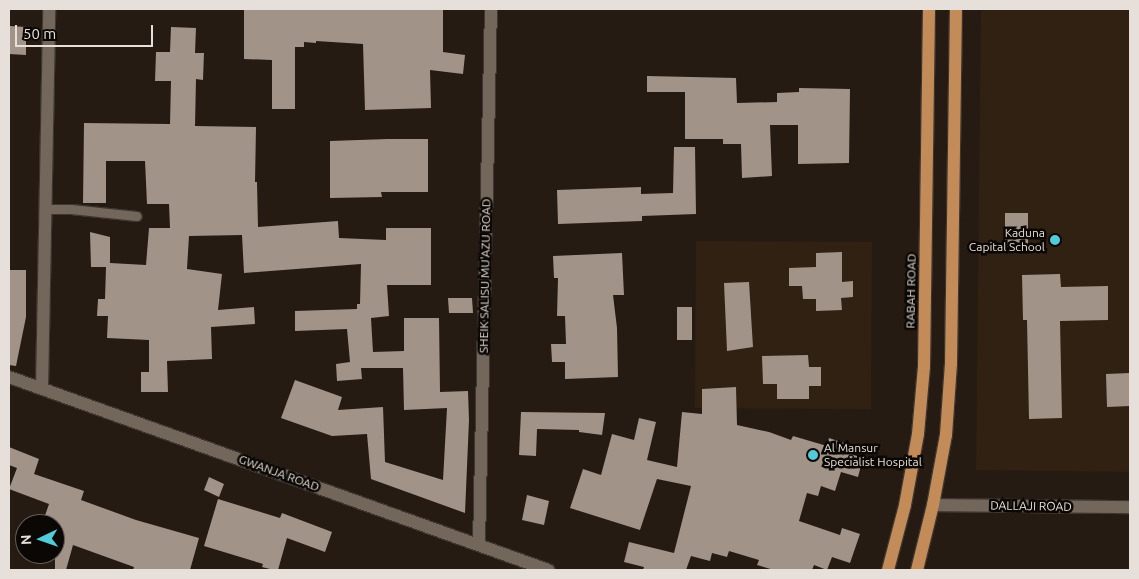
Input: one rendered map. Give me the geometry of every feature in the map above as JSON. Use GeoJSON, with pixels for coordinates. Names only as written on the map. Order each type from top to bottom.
{"type":"FeatureCollection","features":[{"type":"Feature","properties":{"kind":"main road","name":"RABAH ROAD"},"geometry":{"type":"LineString","coordinates":[[888,570],[905,504],[918,434],[924,367],[928,9]]}},
{"type":"Feature","properties":{"kind":"main road"},"geometry":{"type":"LineString","coordinates":[[916,570],[933,505],[946,435],[951,364],[956,9]]}},
{"type":"Feature","properties":{"kind":"street"},"geometry":{"type":"LineString","coordinates":[[42,388],[49,9]]}},
{"type":"Feature","properties":{"kind":"street","name":"SHEIK SALISU MU'AZU ROAD"},"geometry":{"type":"LineString","coordinates":[[479,544],[491,9]]}},
{"type":"Feature","properties":{"kind":"street","name":"GWANJA ROAD"},"geometry":{"type":"LineString","coordinates":[[9,377],[548,570]]}},
{"type":"Feature","properties":{"kind":"street","name":"DALLAJI ROAD"},"geometry":{"type":"LineString","coordinates":[[933,505],[1130,507]]}},
{"type":"Feature","properties":{"kind":"lane"},"geometry":{"type":"LineString","coordinates":[[45,209],[137,216]]}},
{"type":"Feature","properties":{"kind":"shaded area","name":"Kaduna Capital School"},"geometry":{"type":"Polygon","coordinates":[[[981,9],[1130,9],[1130,472],[976,470],[981,9]]]}},
{"type":"Feature","properties":{"kind":"shaded area"},"geometry":{"type":"Polygon","coordinates":[[[696,241],[872,242],[871,409],[695,408],[696,241]]]}},
{"type":"Feature","properties":{"kind":"building"},"geometry":{"type":"Polygon","coordinates":[[[244,9],[443,9],[443,52],[465,55],[463,74],[430,70],[431,108],[365,110],[363,44],[304,42],[304,47],[295,47],[295,109],[272,109],[272,60],[244,59],[244,9]]]}},
{"type":"Feature","properties":{"kind":"building"},"geometry":{"type":"Polygon","coordinates":[[[10,26],[26,27],[26,55],[9,54],[10,26]]]}},
{"type":"Feature","properties":{"kind":"building"},"geometry":{"type":"Polygon","coordinates":[[[171,27],[196,28],[195,53],[204,53],[203,80],[196,79],[195,126],[256,127],[255,182],[257,182],[258,227],[338,221],[339,238],[386,240],[386,228],[431,228],[431,285],[387,285],[389,316],[371,318],[373,352],[404,351],[404,318],[439,318],[440,392],[468,391],[469,420],[465,513],[371,479],[367,434],[332,436],[281,418],[295,380],[342,397],[338,410],[383,407],[385,462],[443,480],[447,408],[404,410],[403,368],[361,368],[362,379],[337,381],[336,364],[350,362],[347,329],[295,331],[295,311],[357,309],[357,304],[360,304],[361,264],[244,273],[242,235],[189,236],[187,269],[222,274],[218,310],[254,307],[255,324],[211,327],[212,359],[167,361],[168,392],[141,392],[141,372],[149,372],[149,340],[107,338],[108,316],[97,316],[98,299],[105,299],[106,267],[91,267],[90,232],[110,237],[110,263],[146,265],[149,228],[170,228],[169,204],[147,204],[145,161],[106,161],[106,203],[83,203],[84,123],[170,124],[171,81],[155,81],[156,52],[170,52],[171,27]]]}},
{"type":"Feature","properties":{"kind":"building"},"geometry":{"type":"Polygon","coordinates":[[[647,76],[736,78],[737,103],[777,102],[777,93],[799,92],[799,88],[850,89],[849,163],[798,164],[798,125],[770,125],[772,176],[742,178],[741,144],[723,144],[723,139],[685,139],[685,92],[647,92],[647,76]]]}},
{"type":"Feature","properties":{"kind":"building"},"geometry":{"type":"Polygon","coordinates":[[[428,139],[428,192],[381,192],[382,197],[330,198],[330,141],[428,139]]]}},
{"type":"Feature","properties":{"kind":"building"},"geometry":{"type":"Polygon","coordinates":[[[674,147],[695,147],[696,214],[642,216],[642,221],[558,224],[557,190],[641,187],[641,194],[673,193],[674,147]]]}},
{"type":"Feature","properties":{"kind":"building"},"geometry":{"type":"Polygon","coordinates":[[[1005,213],[1028,213],[1028,247],[1005,247],[1005,213]]]}},
{"type":"Feature","properties":{"kind":"building"},"geometry":{"type":"Polygon","coordinates":[[[842,252],[842,282],[853,281],[853,297],[841,298],[842,310],[816,311],[816,299],[803,299],[802,286],[789,286],[789,268],[816,267],[816,253],[842,252]]]}},
{"type":"Feature","properties":{"kind":"building"},"geometry":{"type":"Polygon","coordinates":[[[622,253],[624,295],[613,295],[617,328],[618,377],[565,379],[565,362],[552,362],[551,344],[566,344],[565,316],[557,316],[558,278],[554,278],[553,256],[622,253]]]}},
{"type":"Feature","properties":{"kind":"building"},"geometry":{"type":"Polygon","coordinates":[[[9,270],[26,270],[26,317],[16,366],[9,365],[9,270]]]}},
{"type":"Feature","properties":{"kind":"building"},"geometry":{"type":"Polygon","coordinates":[[[1060,274],[1061,287],[1108,286],[1108,320],[1060,321],[1062,418],[1029,419],[1027,320],[1023,320],[1022,275],[1060,274]]]}},
{"type":"Feature","properties":{"kind":"building"},"geometry":{"type":"Polygon","coordinates":[[[749,282],[753,347],[727,351],[724,283],[749,282]]]}},
{"type":"Feature","properties":{"kind":"building"},"geometry":{"type":"Polygon","coordinates":[[[448,298],[472,298],[473,313],[449,313],[448,298]]]}},
{"type":"Feature","properties":{"kind":"building"},"geometry":{"type":"Polygon","coordinates":[[[677,307],[692,307],[692,340],[677,340],[677,307]]]}},
{"type":"Feature","properties":{"kind":"building"},"geometry":{"type":"Polygon","coordinates":[[[808,355],[809,367],[821,367],[821,386],[809,386],[809,399],[777,399],[777,384],[763,384],[762,356],[808,355]]]}},
{"type":"Feature","properties":{"kind":"building"},"geometry":{"type":"Polygon","coordinates":[[[1130,373],[1130,406],[1107,407],[1106,374],[1130,373]]]}},
{"type":"Feature","properties":{"kind":"building"},"geometry":{"type":"Polygon","coordinates":[[[736,387],[737,425],[769,432],[791,440],[793,436],[827,446],[829,438],[847,444],[844,452],[863,458],[858,477],[841,472],[835,491],[821,486],[818,496],[807,493],[799,521],[840,535],[842,528],[860,534],[850,563],[832,557],[827,570],[814,565],[812,570],[774,570],[757,565],[759,560],[729,551],[727,557],[712,553],[710,561],[691,556],[686,570],[643,570],[644,567],[624,562],[629,542],[674,553],[691,486],[657,479],[640,530],[570,508],[583,469],[601,475],[612,434],[634,440],[639,418],[656,422],[647,460],[677,467],[682,412],[702,414],[702,389],[736,387]]]}},
{"type":"Feature","properties":{"kind":"building"},"geometry":{"type":"Polygon","coordinates":[[[521,412],[605,413],[602,435],[579,432],[579,430],[537,429],[536,456],[519,455],[521,412]]]}},
{"type":"Feature","properties":{"kind":"building"},"geometry":{"type":"Polygon","coordinates":[[[9,447],[39,459],[34,474],[84,491],[81,500],[136,520],[199,538],[190,570],[133,570],[134,567],[73,545],[66,570],[55,570],[55,564],[65,564],[65,514],[46,514],[49,504],[9,489],[17,468],[9,465],[9,447]]]}},
{"type":"Feature","properties":{"kind":"building"},"geometry":{"type":"Polygon","coordinates":[[[209,477],[224,484],[219,497],[204,490],[209,477]]]}},
{"type":"Feature","properties":{"kind":"building"},"geometry":{"type":"Polygon","coordinates":[[[527,495],[549,501],[544,525],[522,520],[527,495]]]}},
{"type":"Feature","properties":{"kind":"building"},"geometry":{"type":"Polygon","coordinates":[[[218,499],[280,518],[282,513],[332,532],[325,552],[287,538],[278,570],[274,570],[262,567],[263,564],[204,546],[218,499]]]}},
{"type":"Feature","properties":{"kind":"place","name":"Kaduna Capital School"},"geometry":{"type":"Point","coordinates":[1055,240]}},
{"type":"Feature","properties":{"kind":"place","name":"Al Mansur Specialist Hospital"},"geometry":{"type":"Point","coordinates":[813,455]}}]}
